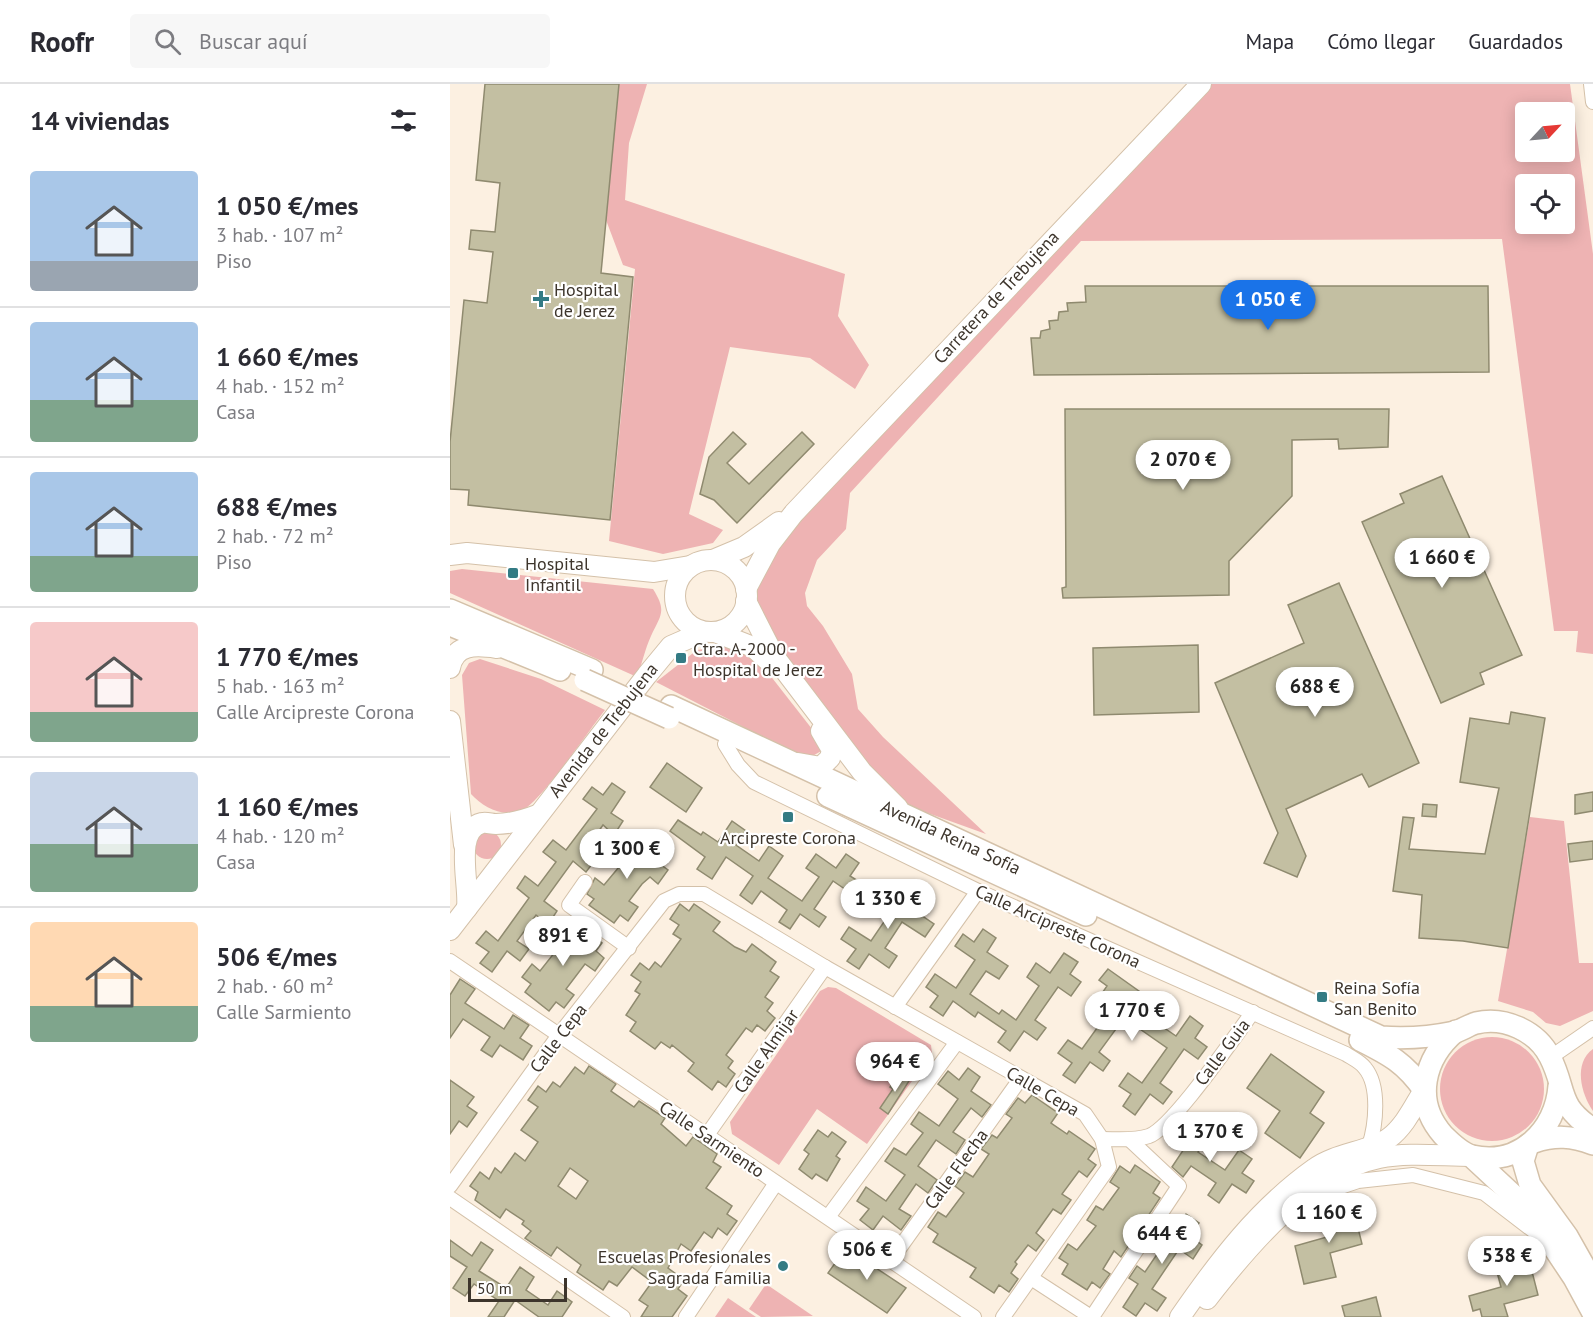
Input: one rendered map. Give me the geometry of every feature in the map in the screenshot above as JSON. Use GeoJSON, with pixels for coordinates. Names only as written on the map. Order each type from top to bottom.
{"type":"FeatureCollection","features":[{"type":"Feature","properties":{"kind":"main road","name":"Carretera de Trebujena"},"geometry":{"type":"LineString","coordinates":[[746,595],[770,544],[794,513],[1201,84]]}},
{"type":"Feature","properties":{"kind":"main road","name":"Carretera de Trebujena"},"geometry":{"type":"LineString","coordinates":[[713,560],[744,547],[794,513]]}},
{"type":"Feature","properties":{"kind":"main road"},"geometry":{"type":"LineString","coordinates":[[450,539],[459,554],[654,572],[690,567],[713,560],[734,569],[774,657],[883,796],[908,816]]}},
{"type":"Feature","properties":{"kind":"main road"},"geometry":{"type":"LineString","coordinates":[[676,603],[682,575],[690,567]]}},
{"type":"Feature","properties":{"kind":"main road"},"geometry":{"type":"LineString","coordinates":[[654,572],[667,583],[676,603],[692,627],[753,647],[769,661],[828,741],[832,750],[830,758],[821,767],[783,759]]}},
{"type":"Feature","properties":{"kind":"main road"},"geometry":{"type":"LineString","coordinates":[[709,632],[736,622],[746,595]]}},
{"type":"Feature","properties":{"kind":"main road","name":"Avenida de Trebujena"},"geometry":{"type":"LineString","coordinates":[[671,646],[676,603]]}},
{"type":"Feature","properties":{"kind":"main road","name":"Avenida Reina Sofía"},"geometry":{"type":"LineString","coordinates":[[450,609],[670,712],[783,759],[908,816],[1382,1037],[1400,1039],[1456,1031],[1476,1023],[1512,1024],[1538,1041],[1551,1057],[1567,1107],[1593,1129]]}},
{"type":"Feature","properties":{"kind":"main road","name":"Avenida Reina Sofía"},"geometry":{"type":"LineString","coordinates":[[450,625],[508,649],[589,675]]}},
{"type":"Feature","properties":{"kind":"main road","name":"Avenida de Trebujena"},"geometry":{"type":"LineString","coordinates":[[450,930],[537,815],[671,646],[709,632]]}},
{"type":"Feature","properties":{"kind":"main road"},"geometry":{"type":"LineString","coordinates":[[450,668],[451,661],[462,648],[477,645],[508,649]]}},
{"type":"Feature","properties":{"kind":"main road","name":"Avenida Reina Sofía"},"geometry":{"type":"LineString","coordinates":[[670,712],[725,744],[933,847],[1394,1057],[1408,1068],[1424,1090],[1429,1112],[1438,1128],[1457,1148],[1471,1156],[1528,1209],[1593,1313]]}},
{"type":"Feature","properties":{"kind":"main road"},"geometry":{"type":"LineString","coordinates":[[450,721],[465,849],[469,893],[467,908]]}},
{"type":"Feature","properties":{"kind":"main road"},"geometry":{"type":"LineString","coordinates":[[458,789],[491,823],[506,833],[509,840],[505,858],[496,866],[482,867],[475,864],[465,849]]}},
{"type":"Feature","properties":{"kind":"main road","name":"Avenida de Trebujena"},"geometry":{"type":"LineString","coordinates":[[465,849],[468,832],[480,823],[511,823],[537,815]]}},
{"type":"Feature","properties":{"kind":"main road","name":"Avenida Reina Sofía"},"geometry":{"type":"LineString","coordinates":[[1424,1090],[1431,1059],[1442,1043],[1456,1031]]}},
{"type":"Feature","properties":{"kind":"main road","name":"Avenida Reina Sofía"},"geometry":{"type":"LineString","coordinates":[[1531,1143],[1546,1128],[1554,1114],[1559,1085]]}},
{"type":"Feature","properties":{"kind":"main road"},"geometry":{"type":"LineString","coordinates":[[1180,1317],[1237,1240],[1293,1184],[1316,1166],[1388,1139],[1397,1130],[1424,1090]]}},
{"type":"Feature","properties":{"kind":"main road"},"geometry":{"type":"LineString","coordinates":[[1193,1317],[1246,1251],[1303,1198],[1347,1168],[1378,1158],[1496,1157],[1551,1136],[1566,1136],[1593,1144]]}},
{"type":"Feature","properties":{"kind":"main road"},"geometry":{"type":"LineString","coordinates":[[1531,1143],[1522,1161],[1530,1185],[1567,1236],[1593,1282]]}},
{"type":"Feature","properties":{"kind":"street"},"geometry":{"type":"LineString","coordinates":[[1591,84],[1593,102]]}},
{"type":"Feature","properties":{"kind":"street","name":"Calle Arcipreste Corona"},"geometry":{"type":"LineString","coordinates":[[725,744],[738,765],[754,782],[978,891],[1253,1012],[1334,1049],[1365,1067],[1371,1079],[1374,1103],[1373,1134],[1369,1146]]}},
{"type":"Feature","properties":{"kind":"street"},"geometry":{"type":"LineString","coordinates":[[585,882],[569,905],[629,948]]}},
{"type":"Feature","properties":{"kind":"street"},"geometry":{"type":"LineString","coordinates":[[895,1007],[978,891]]}},
{"type":"Feature","properties":{"kind":"street","name":"Calle Cepa"},"geometry":{"type":"LineString","coordinates":[[450,1186],[559,1035],[664,901],[679,894],[704,894],[825,967],[1085,1114],[1102,1139],[1109,1167],[1003,1317]]}},
{"type":"Feature","properties":{"kind":"street","name":"Calle Sarmiento"},"geometry":{"type":"LineString","coordinates":[[450,962],[974,1317]]}},
{"type":"Feature","properties":{"kind":"street","name":"Calle Almijar"},"geometry":{"type":"LineString","coordinates":[[707,1134],[825,967]]}},
{"type":"Feature","properties":{"kind":"street","name":"Calle Guia"},"geometry":{"type":"LineString","coordinates":[[1102,1139],[1130,1140],[1150,1136],[1169,1121],[1253,1012]]}},
{"type":"Feature","properties":{"kind":"street"},"geometry":{"type":"LineString","coordinates":[[1551,1057],[1593,1028]]}},
{"type":"Feature","properties":{"kind":"street"},"geometry":{"type":"LineString","coordinates":[[1334,1049],[1354,1038]]}},
{"type":"Feature","properties":{"kind":"street"},"geometry":{"type":"LineString","coordinates":[[828,1217],[957,1042]]}},
{"type":"Feature","properties":{"kind":"street","name":"Calle Flecha"},"geometry":{"type":"LineString","coordinates":[[891,1260],[1022,1078]]}},
{"type":"Feature","properties":{"kind":"street"},"geometry":{"type":"LineString","coordinates":[[1031,1278],[1091,1317],[1179,1186],[1130,1140]]}},
{"type":"Feature","properties":{"kind":"street"},"geometry":{"type":"LineString","coordinates":[[1303,1198],[1318,1196],[1358,1181],[1386,1176],[1413,1175],[1484,1193],[1551,1243]]}},
{"type":"Feature","properties":{"kind":"street"},"geometry":{"type":"LineString","coordinates":[[686,1317],[776,1183]]}},
{"type":"Feature","properties":{"kind":"street"},"geometry":{"type":"LineString","coordinates":[[450,1198],[623,1317]]}},
{"type":"Feature","properties":{"kind":"shaded area"},"geometry":{"type":"Polygon","coordinates":[[[619,84],[647,84],[629,143],[625,200],[845,274],[838,316],[869,365],[855,389],[810,358],[730,347],[689,514],[723,530],[713,543],[663,554],[609,541],[635,269],[623,265],[606,220],[619,84]]]}},
{"type":"Feature","properties":{"kind":"shaded area"},"geometry":{"type":"Polygon","coordinates":[[[1199,84],[1570,84],[1572,102],[1515,102],[1515,162],[1575,162],[1575,121],[1593,254],[1593,654],[1576,652],[1578,631],[1554,631],[1502,239],[1081,241],[850,493],[846,529],[817,560],[805,593],[807,606],[823,626],[852,674],[858,709],[883,737],[986,834],[911,807],[867,773],[800,687],[753,597],[753,570],[1199,84]]]}},
{"type":"Feature","properties":{"kind":"shaded area"},"geometry":{"type":"Polygon","coordinates":[[[462,569],[653,589],[660,603],[661,613],[637,677],[450,593],[450,571],[462,569]]]}},
{"type":"Feature","properties":{"kind":"shaded area"},"geometry":{"type":"Polygon","coordinates":[[[727,646],[755,656],[823,743],[823,750],[809,758],[798,755],[656,682],[697,650],[727,646]]]}},
{"type":"Feature","properties":{"kind":"shaded area"},"geometry":{"type":"Polygon","coordinates":[[[480,659],[541,679],[605,710],[542,793],[532,803],[517,812],[509,813],[488,808],[471,794],[462,675],[469,663],[480,659]]]}},
{"type":"Feature","properties":{"kind":"shaded area"},"geometry":{"type":"Polygon","coordinates":[[[1530,817],[1564,821],[1579,963],[1593,963],[1593,1011],[1560,1026],[1546,1023],[1533,1012],[1498,1001],[1530,817]]]}},
{"type":"Feature","properties":{"kind":"shaded area"},"geometry":{"type":"Polygon","coordinates":[[[487,831],[497,835],[501,845],[497,855],[487,859],[477,855],[473,845],[477,835],[487,831]]]}},
{"type":"Feature","properties":{"kind":"shaded area"},"geometry":{"type":"Polygon","coordinates":[[[828,987],[836,988],[931,1045],[932,1053],[867,1144],[817,1109],[779,1165],[732,1134],[730,1122],[820,991],[828,987]]]}},
{"type":"Feature","properties":{"kind":"shaded area"},"geometry":{"type":"Polygon","coordinates":[[[1492,1037],[1512,1041],[1529,1052],[1540,1069],[1544,1089],[1540,1109],[1529,1126],[1512,1137],[1492,1141],[1472,1137],[1455,1126],[1444,1109],[1440,1089],[1444,1069],[1455,1052],[1472,1041],[1492,1037]]]}},
{"type":"Feature","properties":{"kind":"shaded area"},"geometry":{"type":"Polygon","coordinates":[[[1593,1049],[1593,1111],[1582,1088],[1581,1070],[1587,1055],[1593,1049]]]}},
{"type":"Feature","properties":{"kind":"shaded area"},"geometry":{"type":"Polygon","coordinates":[[[766,1284],[813,1316],[761,1317],[749,1309],[766,1284]]]}},
{"type":"Feature","properties":{"kind":"shaded area"},"geometry":{"type":"Polygon","coordinates":[[[728,1298],[756,1317],[715,1317],[728,1298]]]}},
{"type":"Feature","properties":{"kind":"building","name":"Hospital de Jerez"},"geometry":{"type":"Polygon","coordinates":[[[485,84],[619,84],[601,273],[633,277],[610,520],[468,505],[469,490],[450,489],[450,442],[464,300],[487,303],[493,252],[469,249],[471,230],[495,232],[500,183],[476,180],[485,84]]]}},
{"type":"Feature","properties":{"kind":"building"},"geometry":{"type":"Polygon","coordinates":[[[1085,286],[1488,286],[1489,372],[1034,375],[1031,338],[1040,338],[1041,331],[1050,329],[1049,321],[1058,320],[1059,312],[1068,311],[1067,303],[1086,302],[1085,286]]]}},
{"type":"Feature","properties":{"kind":"building"},"geometry":{"type":"Polygon","coordinates":[[[1065,409],[1389,409],[1388,447],[1339,449],[1338,439],[1292,440],[1292,496],[1229,561],[1229,595],[1063,598],[1062,588],[1066,587],[1065,409]]]}},
{"type":"Feature","properties":{"kind":"building"},"geometry":{"type":"Polygon","coordinates":[[[733,432],[746,444],[727,463],[749,484],[802,432],[814,444],[737,523],[714,500],[700,494],[709,457],[733,432]]]}},
{"type":"Feature","properties":{"kind":"building"},"geometry":{"type":"Polygon","coordinates":[[[1442,476],[1522,655],[1480,673],[1484,684],[1441,703],[1362,522],[1404,503],[1400,494],[1442,476]]]}},
{"type":"Feature","properties":{"kind":"building"},"geometry":{"type":"Polygon","coordinates":[[[1339,583],[1419,763],[1369,787],[1362,774],[1286,809],[1306,856],[1297,877],[1264,863],[1278,833],[1215,683],[1304,643],[1288,605],[1339,583]]]}},
{"type":"Feature","properties":{"kind":"building"},"geometry":{"type":"Polygon","coordinates":[[[1198,645],[1199,712],[1094,715],[1093,648],[1198,645]]]}},
{"type":"Feature","properties":{"kind":"building"},"geometry":{"type":"Polygon","coordinates":[[[1511,712],[1545,718],[1508,948],[1463,941],[1419,938],[1422,895],[1393,891],[1403,817],[1414,818],[1409,849],[1485,854],[1499,788],[1460,782],[1470,718],[1509,724],[1511,712]]]}},
{"type":"Feature","properties":{"kind":"building"},"geometry":{"type":"Polygon","coordinates":[[[667,763],[702,788],[686,812],[650,787],[667,763]]]}},
{"type":"Feature","properties":{"kind":"building"},"geometry":{"type":"Polygon","coordinates":[[[612,783],[625,792],[611,813],[623,821],[614,835],[603,825],[585,851],[596,859],[586,872],[573,861],[544,901],[557,911],[548,925],[536,915],[517,941],[529,949],[520,961],[507,951],[492,972],[480,963],[489,952],[476,943],[486,931],[498,941],[529,898],[517,888],[525,876],[538,886],[556,862],[543,852],[553,840],[566,850],[597,809],[583,799],[592,787],[603,795],[612,783]]]}},
{"type":"Feature","properties":{"kind":"building"},"geometry":{"type":"Polygon","coordinates":[[[1593,792],[1593,811],[1575,814],[1575,795],[1593,792]]]}},
{"type":"Feature","properties":{"kind":"building"},"geometry":{"type":"Polygon","coordinates":[[[1423,804],[1437,805],[1436,817],[1422,816],[1423,804]]]}},
{"type":"Feature","properties":{"kind":"building"},"geometry":{"type":"Polygon","coordinates":[[[678,820],[701,835],[703,832],[718,842],[732,821],[746,831],[736,845],[759,861],[769,846],[783,856],[768,878],[802,901],[819,877],[806,868],[816,854],[836,868],[846,854],[859,863],[850,876],[863,884],[855,896],[833,881],[814,909],[826,917],[819,927],[800,914],[790,929],[779,922],[787,910],[761,891],[752,904],[740,895],[753,876],[726,857],[712,879],[697,869],[705,857],[670,831],[678,820]]]}},
{"type":"Feature","properties":{"kind":"building"},"geometry":{"type":"Polygon","coordinates":[[[641,837],[666,856],[660,864],[668,870],[658,884],[650,877],[642,884],[629,901],[638,907],[628,921],[620,915],[614,923],[589,905],[594,899],[587,894],[595,878],[604,885],[624,861],[615,854],[625,840],[634,847],[641,837]]]}},
{"type":"Feature","properties":{"kind":"building"},"geometry":{"type":"Polygon","coordinates":[[[1593,841],[1593,859],[1570,862],[1568,844],[1593,841]]]}},
{"type":"Feature","properties":{"kind":"building"},"geometry":{"type":"Polygon","coordinates":[[[884,893],[906,907],[915,893],[930,902],[921,915],[934,924],[925,937],[902,922],[885,948],[897,956],[889,968],[869,954],[859,969],[847,961],[856,949],[841,939],[849,927],[871,941],[888,916],[875,907],[884,893]]]}},
{"type":"Feature","properties":{"kind":"building"},"geometry":{"type":"Polygon","coordinates":[[[680,904],[689,911],[694,904],[720,922],[713,931],[735,947],[746,952],[752,944],[776,962],[770,971],[779,977],[765,997],[773,1003],[767,1011],[775,1018],[765,1031],[757,1025],[752,1032],[746,1028],[726,1055],[733,1061],[728,1068],[735,1074],[726,1087],[718,1081],[712,1090],[688,1071],[694,1063],[672,1045],[670,1048],[661,1042],[655,1049],[630,1031],[636,1022],[626,1015],[640,994],[635,991],[641,982],[631,975],[640,963],[649,970],[655,962],[661,967],[681,939],[673,934],[679,925],[670,919],[680,904]]]}},
{"type":"Feature","properties":{"kind":"building"},"geometry":{"type":"Polygon","coordinates":[[[576,924],[602,943],[596,951],[604,958],[595,971],[585,964],[566,989],[574,995],[564,1008],[556,1002],[549,1011],[525,992],[531,984],[522,977],[532,964],[540,971],[559,947],[550,941],[559,928],[568,934],[576,924]]]}},
{"type":"Feature","properties":{"kind":"building"},"geometry":{"type":"Polygon","coordinates":[[[983,929],[996,938],[987,952],[1008,966],[999,979],[986,971],[970,994],[999,1014],[1002,1010],[1016,1020],[1039,986],[1027,977],[1036,963],[1050,973],[1064,953],[1078,962],[1070,974],[1081,982],[1071,996],[1058,987],[1035,1020],[1046,1028],[1037,1040],[1024,1031],[1010,1051],[998,1042],[1006,1031],[978,1012],[975,1017],[953,1001],[943,1016],[930,1007],[938,996],[926,987],[935,974],[956,988],[975,960],[955,946],[963,934],[974,942],[983,929]]]}},
{"type":"Feature","properties":{"kind":"building"},"geometry":{"type":"Polygon","coordinates":[[[1108,969],[1143,994],[1134,1007],[1176,1036],[1190,1016],[1203,1026],[1195,1038],[1207,1047],[1198,1059],[1184,1049],[1160,1083],[1172,1092],[1163,1104],[1150,1094],[1135,1115],[1123,1106],[1131,1094],[1119,1086],[1128,1073],[1142,1083],[1167,1048],[1124,1018],[1099,1052],[1110,1061],[1103,1071],[1090,1062],[1075,1083],[1063,1075],[1072,1063],[1058,1053],[1068,1040],[1082,1049],[1105,1017],[1092,1008],[1107,986],[1099,980],[1108,969]]]}},
{"type":"Feature","properties":{"kind":"building"},"geometry":{"type":"Polygon","coordinates":[[[460,979],[475,989],[465,1003],[504,1029],[513,1015],[529,1025],[520,1038],[532,1046],[523,1060],[500,1045],[492,1057],[481,1050],[490,1037],[463,1019],[450,1038],[450,995],[460,979]]]}},
{"type":"Feature","properties":{"kind":"building"},"geometry":{"type":"Polygon","coordinates":[[[1271,1054],[1324,1092],[1310,1113],[1324,1123],[1300,1158],[1265,1133],[1280,1111],[1247,1088],[1271,1054]]]}},
{"type":"Feature","properties":{"kind":"building"},"geometry":{"type":"Polygon","coordinates":[[[589,1066],[616,1084],[611,1091],[634,1107],[639,1101],[665,1118],[661,1124],[686,1146],[693,1137],[717,1154],[713,1162],[721,1167],[706,1188],[732,1206],[727,1214],[737,1221],[727,1235],[718,1228],[712,1238],[704,1232],[691,1251],[681,1244],[668,1268],[684,1280],[678,1289],[687,1296],[672,1317],[641,1317],[648,1306],[639,1300],[652,1282],[632,1267],[617,1286],[609,1281],[603,1290],[577,1272],[581,1265],[557,1247],[551,1256],[525,1238],[531,1231],[522,1224],[524,1221],[506,1209],[500,1218],[475,1200],[478,1192],[470,1186],[480,1172],[489,1179],[495,1168],[501,1173],[515,1153],[525,1161],[538,1142],[521,1130],[538,1107],[528,1100],[538,1086],[546,1092],[553,1082],[560,1087],[575,1067],[584,1074],[589,1066]],[[570,1168],[558,1186],[576,1199],[588,1181],[570,1168]]]}},
{"type":"Feature","properties":{"kind":"building"},"geometry":{"type":"Polygon","coordinates":[[[968,1068],[980,1077],[971,1091],[991,1105],[982,1117],[971,1108],[953,1132],[965,1140],[956,1154],[936,1140],[918,1166],[937,1180],[928,1193],[916,1184],[899,1209],[911,1216],[901,1230],[883,1216],[873,1230],[860,1220],[869,1209],[857,1201],[866,1187],[886,1201],[905,1175],[885,1161],[894,1148],[906,1155],[923,1133],[911,1124],[919,1112],[939,1126],[958,1099],[938,1084],[948,1071],[959,1080],[968,1068]]]}},
{"type":"Feature","properties":{"kind":"building"},"geometry":{"type":"Polygon","coordinates":[[[900,1074],[909,1081],[888,1114],[880,1108],[893,1089],[890,1087],[900,1074]]]}},
{"type":"Feature","properties":{"kind":"building"},"geometry":{"type":"Polygon","coordinates":[[[450,1080],[474,1097],[467,1106],[477,1113],[467,1127],[459,1121],[450,1134],[450,1080]]]}},
{"type":"Feature","properties":{"kind":"building"},"geometry":{"type":"Polygon","coordinates":[[[1032,1095],[1058,1113],[1051,1123],[1067,1134],[1069,1131],[1095,1149],[1088,1159],[1096,1165],[1087,1177],[1079,1171],[1062,1194],[1071,1200],[1061,1214],[1053,1209],[1036,1233],[1044,1240],[1036,1251],[1028,1245],[1015,1262],[1017,1264],[1011,1273],[1018,1279],[1009,1292],[999,1285],[994,1293],[970,1277],[976,1268],[933,1242],[938,1234],[928,1227],[938,1212],[946,1217],[964,1193],[955,1186],[965,1172],[973,1177],[989,1154],[981,1149],[992,1135],[997,1138],[1012,1118],[1006,1114],[1018,1098],[1025,1103],[1032,1095]]]}},
{"type":"Feature","properties":{"kind":"building"},"geometry":{"type":"Polygon","coordinates":[[[1200,1122],[1213,1131],[1198,1152],[1225,1170],[1239,1150],[1252,1159],[1242,1173],[1254,1181],[1246,1193],[1232,1184],[1219,1203],[1208,1195],[1216,1183],[1191,1166],[1183,1177],[1172,1167],[1184,1149],[1170,1139],[1179,1127],[1191,1135],[1200,1122]]]}},
{"type":"Feature","properties":{"kind":"building"},"geometry":{"type":"Polygon","coordinates":[[[818,1130],[828,1137],[832,1132],[846,1142],[836,1156],[840,1159],[827,1181],[816,1174],[812,1179],[799,1169],[809,1154],[804,1150],[818,1130]]]}},
{"type":"Feature","properties":{"kind":"building"},"geometry":{"type":"Polygon","coordinates":[[[1135,1165],[1160,1182],[1153,1193],[1160,1198],[1121,1257],[1114,1251],[1103,1269],[1110,1274],[1100,1288],[1092,1282],[1087,1290],[1062,1274],[1068,1264],[1059,1258],[1068,1244],[1077,1250],[1096,1226],[1087,1220],[1096,1206],[1103,1210],[1119,1188],[1110,1182],[1120,1166],[1130,1173],[1135,1165]]]}},
{"type":"Feature","properties":{"kind":"building"},"geometry":{"type":"Polygon","coordinates":[[[1352,1204],[1362,1244],[1330,1253],[1336,1277],[1304,1284],[1295,1246],[1327,1237],[1320,1213],[1352,1204]]]}},
{"type":"Feature","properties":{"kind":"building"},"geometry":{"type":"Polygon","coordinates":[[[1186,1214],[1199,1223],[1190,1236],[1202,1245],[1193,1259],[1179,1249],[1152,1289],[1166,1298],[1157,1311],[1145,1303],[1136,1316],[1123,1307],[1138,1284],[1129,1278],[1137,1266],[1145,1272],[1162,1247],[1153,1241],[1161,1229],[1172,1236],[1186,1214]]]}},
{"type":"Feature","properties":{"kind":"building"},"geometry":{"type":"Polygon","coordinates":[[[450,1240],[472,1256],[481,1242],[493,1250],[479,1271],[506,1288],[520,1267],[534,1277],[526,1290],[548,1305],[557,1291],[572,1302],[562,1317],[539,1317],[515,1300],[504,1317],[488,1317],[499,1301],[474,1284],[465,1296],[453,1288],[467,1267],[450,1256],[450,1240]]]}},
{"type":"Feature","properties":{"kind":"building"},"geometry":{"type":"Polygon","coordinates":[[[846,1248],[906,1288],[887,1313],[828,1273],[846,1248]]]}},
{"type":"Feature","properties":{"kind":"building"},"geometry":{"type":"Polygon","coordinates":[[[1527,1252],[1538,1295],[1504,1304],[1508,1317],[1482,1317],[1480,1309],[1473,1311],[1469,1296],[1501,1287],[1494,1261],[1527,1252]]]}},
{"type":"Feature","properties":{"kind":"building"},"geometry":{"type":"Polygon","coordinates":[[[1376,1297],[1381,1317],[1345,1317],[1342,1306],[1376,1297]]]}},
{"type":"Feature","properties":{"kind":"place","name":"Hospital de Jerez"},"geometry":{"type":"Point","coordinates":[541,299]}},
{"type":"Feature","properties":{"kind":"place","name":"Hospital Infantil"},"geometry":{"type":"Point","coordinates":[513,573]}},
{"type":"Feature","properties":{"kind":"place","name":"Ctra. A-2000 - Hospital de Jerez"},"geometry":{"type":"Point","coordinates":[681,658]}},
{"type":"Feature","properties":{"kind":"place","name":"Arcipreste Corona"},"geometry":{"type":"Point","coordinates":[788,817]}},
{"type":"Feature","properties":{"kind":"place","name":"Reina Sofía San Benito"},"geometry":{"type":"Point","coordinates":[1322,997]}},
{"type":"Feature","properties":{"kind":"place","name":"Escuelas Profesionales Sagrada Familia"},"geometry":{"type":"Point","coordinates":[783,1266]}}]}
